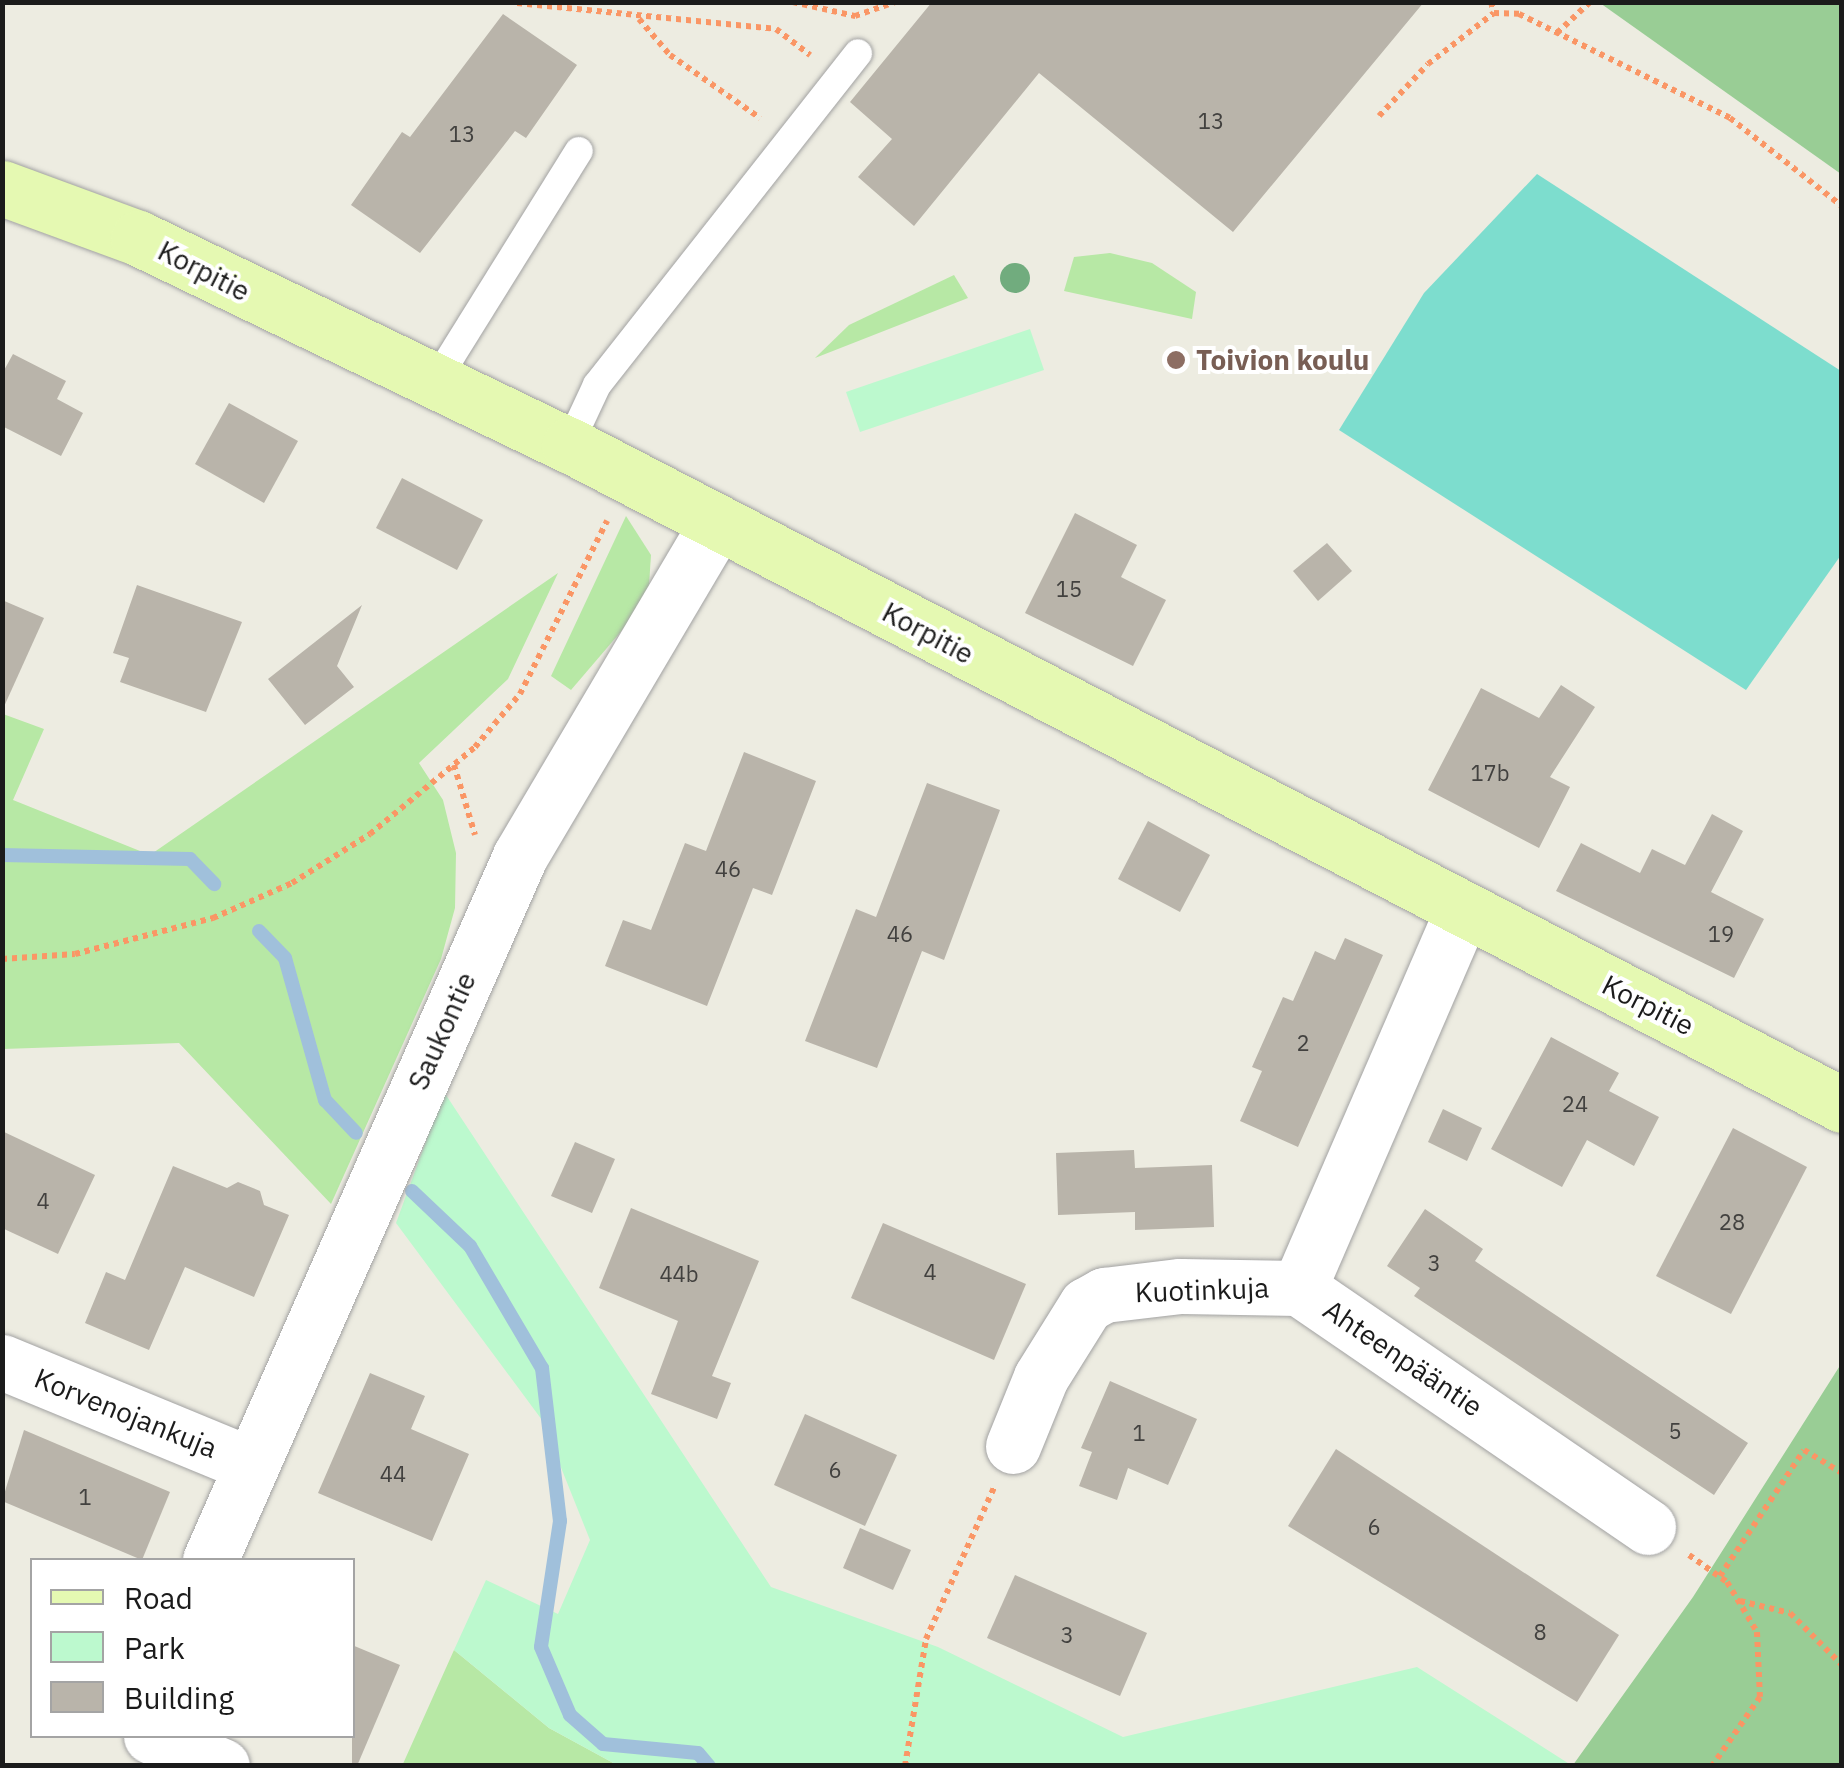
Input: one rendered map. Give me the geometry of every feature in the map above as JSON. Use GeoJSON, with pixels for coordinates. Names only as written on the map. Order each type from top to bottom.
{"type":"FeatureCollection","features":[{"type":"Feature","properties":{"kind":"street","name":"Korpitie"},"geometry":{"type":"LineString","coordinates":[[2,188],[138,238],[569,445],[1842,1105]]}},
{"type":"Feature","properties":{"kind":"street","name":"Saukontie"},"geometry":{"type":"LineString","coordinates":[[211,1558],[520,856],[717,524]]}},
{"type":"Feature","properties":{"kind":"street","name":"Ahteenpääntie"},"geometry":{"type":"LineString","coordinates":[[1463,909],[1300,1288],[1648,1526]]}},
{"type":"Feature","properties":{"kind":"street","name":"Kuotinkuja"},"geometry":{"type":"LineString","coordinates":[[1013,1446],[1041,1378],[1086,1305],[1104,1295],[1180,1286],[1300,1288]]}},
{"type":"Feature","properties":{"kind":"street","name":"Korvenojankuja"},"geometry":{"type":"LineString","coordinates":[[2,1362],[250,1464]]}},
{"type":"Feature","properties":{"kind":"street"},"geometry":{"type":"LineString","coordinates":[[124,1766],[137,1738]]}},
{"type":"Feature","properties":{"kind":"street"},"geometry":{"type":"LineString","coordinates":[[156,1738],[222,1766]]}},
{"type":"Feature","properties":{"kind":"lane"},"geometry":{"type":"LineString","coordinates":[[569,445],[597,385],[858,54]]}},
{"type":"Feature","properties":{"kind":"lane"},"geometry":{"type":"LineString","coordinates":[[436,382],[579,151]]}},
{"type":"Feature","properties":{"kind":"path"},"geometry":{"type":"LineString","coordinates":[[792,2],[855,16],[894,2]]}},
{"type":"Feature","properties":{"kind":"path"},"geometry":{"type":"LineString","coordinates":[[1490,2],[1494,13]]}},
{"type":"Feature","properties":{"kind":"path"},"geometry":{"type":"LineString","coordinates":[[1557,33],[1590,2]]}},
{"type":"Feature","properties":{"kind":"path"},"geometry":{"type":"LineString","coordinates":[[516,3],[776,29],[839,78]]}},
{"type":"Feature","properties":{"kind":"path"},"geometry":{"type":"LineString","coordinates":[[1379,116],[1428,64],[1494,13],[1519,14],[1730,118],[1842,206]]}},
{"type":"Feature","properties":{"kind":"path"},"geometry":{"type":"LineString","coordinates":[[638,18],[670,55],[791,139]]}},
{"type":"Feature","properties":{"kind":"path"},"geometry":{"type":"LineString","coordinates":[[2,958],[75,954],[213,918],[292,883],[370,834],[474,747],[520,694],[627,476]]}},
{"type":"Feature","properties":{"kind":"path"},"geometry":{"type":"LineString","coordinates":[[906,1766],[926,1639],[1013,1446]]}},
{"type":"Feature","properties":{"kind":"path"},"geometry":{"type":"LineString","coordinates":[[1720,1576],[1804,1450],[1842,1472]]}},
{"type":"Feature","properties":{"kind":"path"},"geometry":{"type":"LineString","coordinates":[[1648,1526],[1720,1576],[1757,1632],[1760,1697],[1712,1766]]}},
{"type":"Feature","properties":{"kind":"path"},"geometry":{"type":"LineString","coordinates":[[1738,1600],[1790,1613],[1842,1666]]}},
{"type":"Feature","properties":{"kind":"green space"},"geometry":{"type":"Polygon","coordinates":[[[1600,3],[1841,3],[1841,174],[1600,3]]]}},
{"type":"Feature","properties":{"kind":"green space"},"geometry":{"type":"Polygon","coordinates":[[[1110,253],[1152,263],[1196,292],[1192,319],[1064,291],[1074,257],[1110,253]]]}},
{"type":"Feature","properties":{"kind":"green space"},"geometry":{"type":"Polygon","coordinates":[[[954,275],[968,298],[815,358],[849,325],[954,275]]]}},
{"type":"Feature","properties":{"kind":"green space"},"geometry":{"type":"Polygon","coordinates":[[[1030,329],[1044,370],[860,432],[846,392],[1030,329]]]}},
{"type":"Feature","properties":{"kind":"green space"},"geometry":{"type":"Polygon","coordinates":[[[626,516],[651,555],[648,600],[571,690],[551,676],[626,516]]]}},
{"type":"Feature","properties":{"kind":"green space"},"geometry":{"type":"Polygon","coordinates":[[[558,573],[508,679],[419,763],[443,800],[456,853],[455,908],[441,959],[331,1204],[179,1043],[3,1049],[3,714],[44,729],[13,800],[150,855],[558,573]]]}},
{"type":"Feature","properties":{"kind":"green space"},"geometry":{"type":"Polygon","coordinates":[[[444,1092],[771,1587],[938,1647],[1123,1737],[1417,1667],[1571,1765],[617,1765],[549,1728],[454,1650],[486,1580],[558,1614],[590,1540],[542,1420],[396,1223],[444,1092]]]}},
{"type":"Feature","properties":{"kind":"green space"},"geometry":{"type":"Polygon","coordinates":[[[1841,1364],[1841,1765],[1573,1765],[1693,1597],[1841,1364]]]}},
{"type":"Feature","properties":{"kind":"green space"},"geometry":{"type":"Polygon","coordinates":[[[454,1650],[549,1728],[617,1765],[402,1766],[454,1650]]]}},
{"type":"Feature","properties":{"kind":"shaded area"},"geometry":{"type":"Polygon","coordinates":[[[1537,174],[1841,371],[1841,555],[1746,690],[1339,430],[1424,293],[1537,174]]]}},
{"type":"Feature","properties":{"kind":"building"},"geometry":{"type":"Polygon","coordinates":[[[932,2],[1424,2],[1233,232],[1039,73],[914,226],[858,177],[892,139],[850,102],[932,2]]]}},
{"type":"Feature","properties":{"kind":"building"},"geometry":{"type":"Polygon","coordinates":[[[503,14],[577,65],[526,138],[515,131],[420,253],[351,205],[402,132],[410,137],[503,14]]]}},
{"type":"Feature","properties":{"kind":"building"},"geometry":{"type":"Polygon","coordinates":[[[13,354],[66,381],[57,399],[83,413],[61,456],[2,426],[2,374],[13,354]]]}},
{"type":"Feature","properties":{"kind":"building"},"geometry":{"type":"Polygon","coordinates":[[[229,403],[298,441],[264,503],[195,464],[229,403]]]}},
{"type":"Feature","properties":{"kind":"building"},"geometry":{"type":"Polygon","coordinates":[[[402,478],[483,520],[457,570],[376,528],[402,478]]]}},
{"type":"Feature","properties":{"kind":"building"},"geometry":{"type":"Polygon","coordinates":[[[1075,513],[1137,545],[1121,577],[1166,600],[1133,666],[1025,613],[1075,513]]]}},
{"type":"Feature","properties":{"kind":"building"},"geometry":{"type":"Polygon","coordinates":[[[1327,543],[1352,571],[1318,601],[1293,571],[1327,543]]]}},
{"type":"Feature","properties":{"kind":"building"},"geometry":{"type":"Polygon","coordinates":[[[137,585],[242,622],[206,712],[120,682],[129,658],[113,653],[137,585]]]}},
{"type":"Feature","properties":{"kind":"building"},"geometry":{"type":"Polygon","coordinates":[[[2,600],[44,618],[2,711],[2,600]]]}},
{"type":"Feature","properties":{"kind":"building"},"geometry":{"type":"Polygon","coordinates":[[[362,605],[337,666],[354,687],[305,725],[268,679],[362,605]]]}},
{"type":"Feature","properties":{"kind":"building"},"geometry":{"type":"Polygon","coordinates":[[[1561,685],[1595,707],[1550,777],[1570,787],[1539,848],[1428,790],[1481,688],[1539,718],[1561,685]]]}},
{"type":"Feature","properties":{"kind":"building"},"geometry":{"type":"Polygon","coordinates":[[[744,752],[816,781],[772,895],[753,888],[707,1006],[605,966],[623,920],[651,930],[685,843],[706,851],[744,752]]]}},
{"type":"Feature","properties":{"kind":"building"},"geometry":{"type":"Polygon","coordinates":[[[927,783],[1000,810],[944,960],[922,951],[877,1068],[805,1041],[856,909],[876,917],[927,783]]]}},
{"type":"Feature","properties":{"kind":"building"},"geometry":{"type":"Polygon","coordinates":[[[1712,814],[1743,831],[1711,892],[1764,919],[1734,978],[1556,891],[1581,843],[1640,873],[1652,849],[1685,865],[1712,814]]]}},
{"type":"Feature","properties":{"kind":"building"},"geometry":{"type":"Polygon","coordinates":[[[1148,821],[1210,855],[1180,912],[1118,879],[1148,821]]]}},
{"type":"Feature","properties":{"kind":"building"},"geometry":{"type":"Polygon","coordinates":[[[1345,938],[1383,955],[1298,1147],[1240,1121],[1262,1071],[1252,1067],[1283,997],[1293,1001],[1315,951],[1335,960],[1345,938]]]}},
{"type":"Feature","properties":{"kind":"building"},"geometry":{"type":"Polygon","coordinates":[[[1551,1037],[1619,1073],[1609,1091],[1659,1117],[1634,1166],[1587,1140],[1562,1187],[1491,1149],[1551,1037]]]}},
{"type":"Feature","properties":{"kind":"building"},"geometry":{"type":"Polygon","coordinates":[[[1443,1109],[1482,1128],[1467,1161],[1428,1142],[1443,1109]]]}},
{"type":"Feature","properties":{"kind":"building"},"geometry":{"type":"Polygon","coordinates":[[[1733,1128],[1807,1167],[1731,1314],[1656,1276],[1733,1128]]]}},
{"type":"Feature","properties":{"kind":"building"},"geometry":{"type":"Polygon","coordinates":[[[2,1131],[95,1175],[58,1254],[2,1228],[2,1131]]]}},
{"type":"Feature","properties":{"kind":"building"},"geometry":{"type":"Polygon","coordinates":[[[575,1142],[615,1159],[592,1213],[551,1196],[575,1142]]]}},
{"type":"Feature","properties":{"kind":"building"},"geometry":{"type":"Polygon","coordinates":[[[1134,1150],[1135,1168],[1212,1165],[1214,1227],[1135,1230],[1135,1212],[1058,1215],[1056,1153],[1134,1150]]]}},
{"type":"Feature","properties":{"kind":"building"},"geometry":{"type":"Polygon","coordinates":[[[173,1166],[227,1188],[238,1182],[260,1191],[264,1205],[289,1215],[254,1297],[185,1267],[149,1350],[85,1323],[106,1272],[125,1280],[173,1166]]]}},
{"type":"Feature","properties":{"kind":"building"},"geometry":{"type":"Polygon","coordinates":[[[631,1208],[759,1261],[712,1376],[731,1383],[717,1419],[651,1394],[678,1321],[599,1288],[631,1208]]]}},
{"type":"Feature","properties":{"kind":"building"},"geometry":{"type":"Polygon","coordinates":[[[1425,1209],[1483,1249],[1475,1261],[1748,1443],[1714,1495],[1414,1296],[1420,1288],[1387,1266],[1425,1209]]]}},
{"type":"Feature","properties":{"kind":"building"},"geometry":{"type":"Polygon","coordinates":[[[883,1223],[1026,1284],[994,1360],[851,1298],[883,1223]]]}},
{"type":"Feature","properties":{"kind":"building"},"geometry":{"type":"Polygon","coordinates":[[[370,1373],[425,1396],[411,1429],[469,1454],[432,1541],[318,1493],[370,1373]]]}},
{"type":"Feature","properties":{"kind":"building"},"geometry":{"type":"Polygon","coordinates":[[[1110,1381],[1197,1419],[1168,1485],[1128,1468],[1117,1500],[1079,1486],[1092,1452],[1081,1448],[1110,1381]]]}},
{"type":"Feature","properties":{"kind":"building"},"geometry":{"type":"Polygon","coordinates":[[[805,1414],[897,1455],[865,1526],[774,1485],[805,1414]]]}},
{"type":"Feature","properties":{"kind":"building"},"geometry":{"type":"Polygon","coordinates":[[[24,1430],[170,1492],[143,1558],[2,1501],[24,1430]]]}},
{"type":"Feature","properties":{"kind":"building"},"geometry":{"type":"Polygon","coordinates":[[[1336,1449],[1619,1635],[1577,1702],[1288,1526],[1336,1449]]]}},
{"type":"Feature","properties":{"kind":"building"},"geometry":{"type":"Polygon","coordinates":[[[860,1528],[911,1550],[893,1590],[843,1568],[860,1528]]]}},
{"type":"Feature","properties":{"kind":"building"},"geometry":{"type":"Polygon","coordinates":[[[1015,1575],[1147,1633],[1120,1696],[987,1638],[1015,1575]]]}},
{"type":"Feature","properties":{"kind":"building"},"geometry":{"type":"Polygon","coordinates":[[[355,1646],[400,1665],[357,1766],[352,1766],[355,1646]]]}},
{"type":"Feature","properties":{"kind":"waterway"},"geometry":{"type":"LineString","coordinates":[[2,855],[190,859],[214,884]]}},
{"type":"Feature","properties":{"kind":"waterway"},"geometry":{"type":"LineString","coordinates":[[259,931],[285,958],[325,1100],[356,1133]]}},
{"type":"Feature","properties":{"kind":"waterway"},"geometry":{"type":"LineString","coordinates":[[412,1191],[470,1246],[542,1368],[560,1521],[541,1647],[570,1715],[603,1744],[698,1753],[709,1766]]}},
{"type":"Feature","properties":{"kind":"place","name":"Toivion koulu"},"geometry":{"type":"Point","coordinates":[1176,360]}}]}
